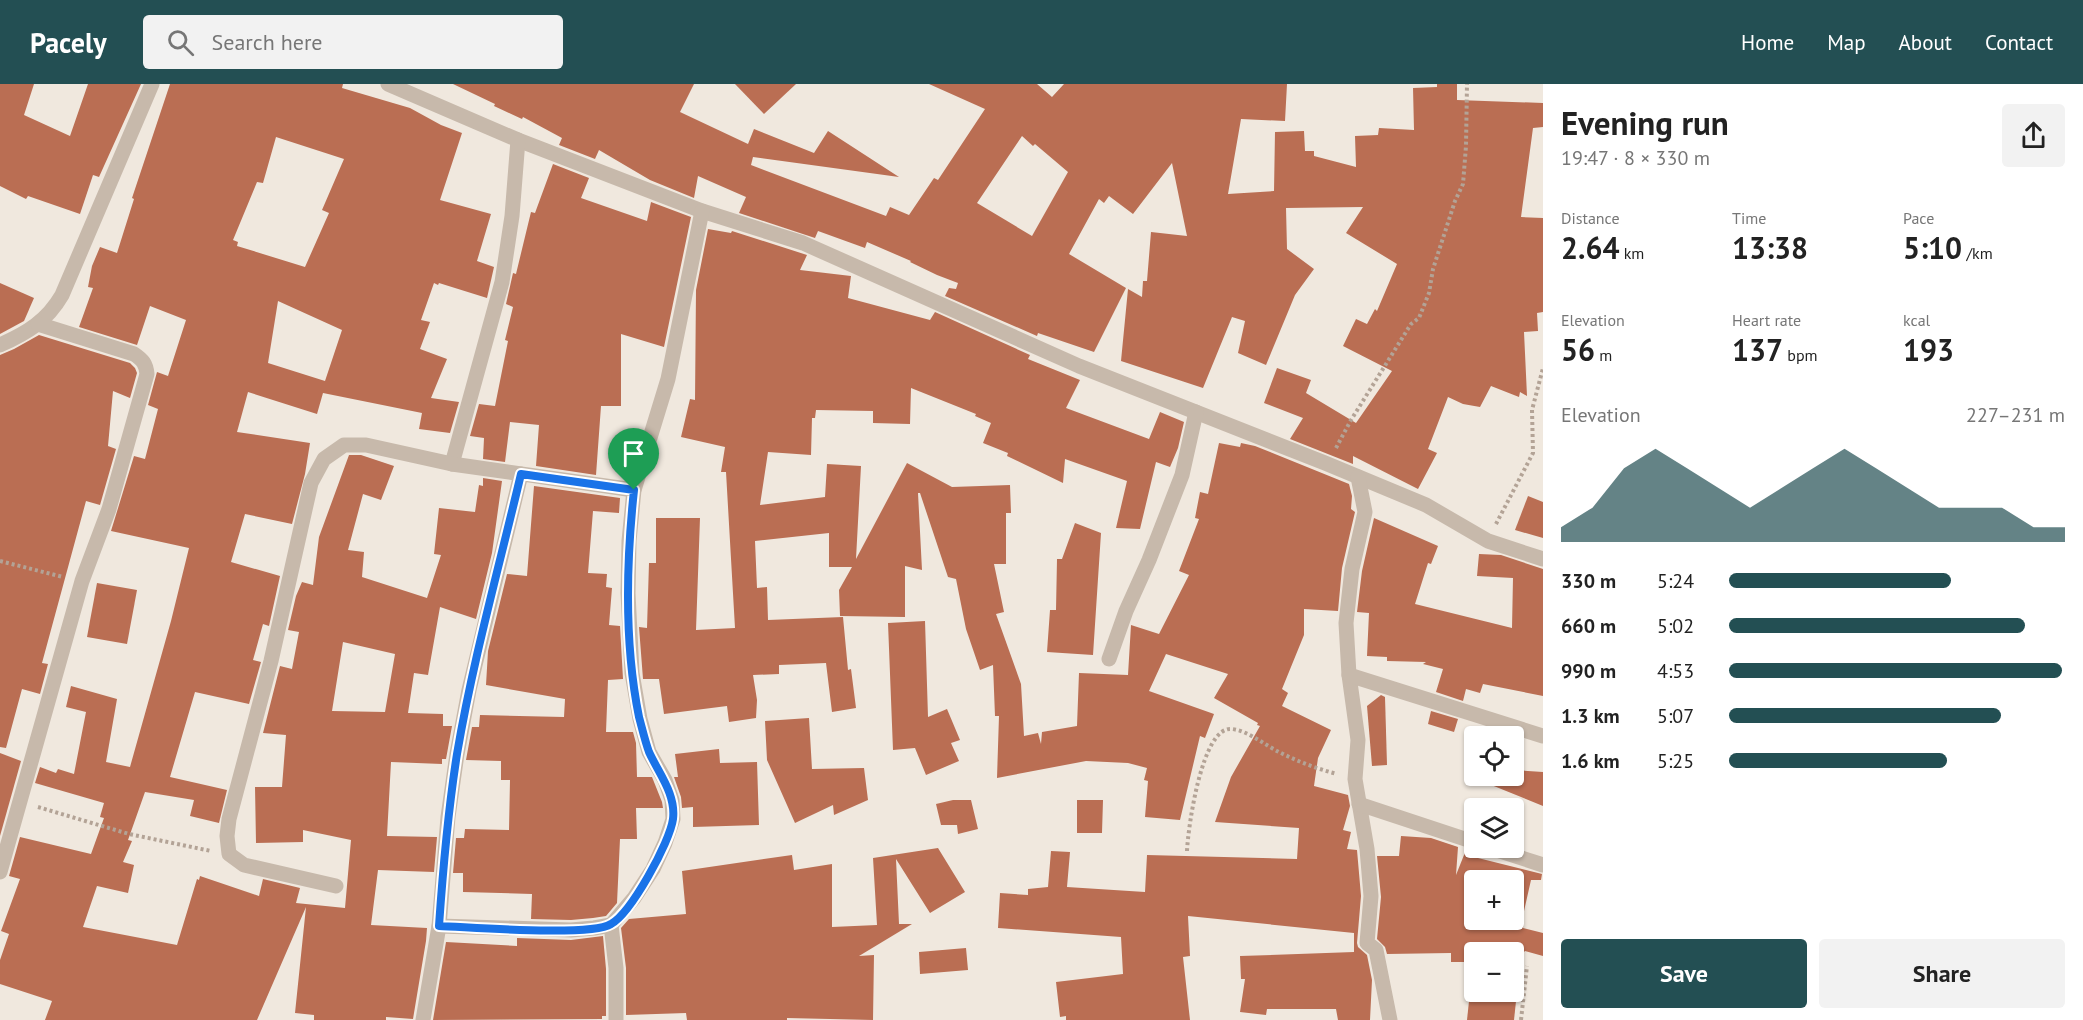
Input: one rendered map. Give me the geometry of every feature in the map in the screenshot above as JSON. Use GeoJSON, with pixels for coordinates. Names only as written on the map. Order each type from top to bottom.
{"type":"FeatureCollection","features":[{"type":"Feature","properties":{"kind":"street"},"geometry":{"type":"LineString","coordinates":[[0,345],[38,324],[53,311],[90,232],[152,84]]}},
{"type":"Feature","properties":{"kind":"street"},"geometry":{"type":"LineString","coordinates":[[388,84],[518,140],[702,211],[803,243],[1079,366],[1426,505],[1488,541],[1543,559]]}},
{"type":"Feature","properties":{"kind":"street"},"geometry":{"type":"LineString","coordinates":[[452,464],[502,282],[512,216],[518,140]]}},
{"type":"Feature","properties":{"kind":"street"},"geometry":{"type":"LineString","coordinates":[[439,926],[572,930],[611,925],[634,898],[653,869],[665,843],[673,819],[672,800],[649,752],[640,719],[632,673],[628,593],[629,541],[634,490],[668,379],[702,211]]}},
{"type":"Feature","properties":{"kind":"street"},"geometry":{"type":"LineString","coordinates":[[0,872],[82,581],[109,509],[147,374],[146,364],[134,354],[38,324]]}},
{"type":"Feature","properties":{"kind":"street"},"geometry":{"type":"LineString","coordinates":[[1109,659],[1126,611],[1149,560],[1182,475],[1196,412]]}},
{"type":"Feature","properties":{"kind":"street"},"geometry":{"type":"LineString","coordinates":[[336,886],[244,866],[229,854],[227,836],[229,819],[271,661],[311,483],[324,459],[344,445],[366,445],[452,464],[634,490]]}},
{"type":"Feature","properties":{"kind":"street"},"geometry":{"type":"LineString","coordinates":[[423,1020],[439,926],[448,817],[457,754],[469,690],[521,474]]}},
{"type":"Feature","properties":{"kind":"street"},"geometry":{"type":"LineString","coordinates":[[1358,477],[1365,512],[1352,569],[1346,623],[1349,675],[1358,740],[1355,779],[1367,849],[1371,896],[1367,943],[1376,950],[1390,1020]]}},
{"type":"Feature","properties":{"kind":"street"},"geometry":{"type":"LineString","coordinates":[[1349,675],[1543,736]]}},
{"type":"Feature","properties":{"kind":"street"},"geometry":{"type":"LineString","coordinates":[[1359,804],[1464,839]]}},
{"type":"Feature","properties":{"kind":"street"},"geometry":{"type":"LineString","coordinates":[[1522,858],[1543,865]]}},
{"type":"Feature","properties":{"kind":"street"},"geometry":{"type":"LineString","coordinates":[[611,925],[616,968],[616,1020]]}},
{"type":"Feature","properties":{"kind":"path"},"geometry":{"type":"LineString","coordinates":[[1325,463],[1338,446],[1351,420],[1412,324],[1419,318],[1430,293],[1434,269],[1455,201],[1463,184],[1467,84]]}},
{"type":"Feature","properties":{"kind":"path"},"geometry":{"type":"LineString","coordinates":[[1488,541],[1533,453],[1532,410],[1543,368]]}},
{"type":"Feature","properties":{"kind":"path"},"geometry":{"type":"LineString","coordinates":[[0,561],[82,581]]}},
{"type":"Feature","properties":{"kind":"path"},"geometry":{"type":"LineString","coordinates":[[1187,851],[1190,820],[1200,774],[1216,736],[1226,729],[1238,730],[1281,753],[1316,768],[1355,779]]}},
{"type":"Feature","properties":{"kind":"path"},"geometry":{"type":"LineString","coordinates":[[20,802],[129,834],[229,854]]}},
{"type":"Feature","properties":{"kind":"path"},"geometry":{"type":"LineString","coordinates":[[1521,1020],[1527,966]]}},
{"type":"Feature","properties":{"kind":"building"},"geometry":{"type":"Polygon","coordinates":[[[0,84],[34,84],[24,115],[70,136],[88,84],[141,84],[99,177],[93,175],[80,214],[28,196],[26,199],[0,186],[0,84]]]}},
{"type":"Feature","properties":{"kind":"building"},"geometry":{"type":"Polygon","coordinates":[[[170,84],[343,84],[342,88],[410,108],[441,125],[462,133],[440,200],[491,214],[477,261],[494,267],[487,298],[434,283],[421,320],[430,322],[420,349],[447,359],[431,398],[459,402],[450,433],[419,429],[422,413],[323,393],[317,414],[248,392],[237,432],[310,443],[305,474],[292,524],[245,514],[231,562],[280,576],[269,626],[263,624],[253,660],[261,662],[249,704],[195,692],[170,777],[227,790],[219,823],[190,816],[194,800],[145,792],[128,840],[132,841],[123,862],[134,865],[128,893],[97,886],[83,927],[177,945],[197,879],[199,880],[200,876],[259,896],[263,879],[300,888],[296,903],[345,908],[351,840],[303,830],[303,842],[256,843],[255,787],[282,787],[286,735],[263,733],[280,666],[292,669],[299,632],[288,630],[296,596],[302,582],[313,585],[319,537],[349,455],[361,455],[394,466],[381,500],[363,494],[348,550],[364,552],[362,577],[427,598],[441,555],[434,554],[439,508],[475,512],[479,485],[483,486],[483,478],[502,481],[492,553],[476,619],[440,607],[428,675],[414,673],[408,713],[443,714],[443,726],[452,726],[446,759],[442,759],[442,764],[391,762],[387,836],[437,837],[434,872],[378,870],[371,925],[427,928],[413,1019],[386,1017],[386,1020],[314,1020],[314,1015],[295,1013],[306,907],[257,1020],[45,1020],[52,1001],[0,984],[0,960],[9,934],[1,931],[20,879],[9,876],[20,837],[91,854],[104,818],[100,817],[104,803],[35,783],[40,767],[56,773],[58,769],[74,774],[86,712],[66,707],[71,686],[117,699],[106,762],[130,767],[189,548],[111,531],[134,456],[145,459],[158,409],[148,405],[157,372],[168,376],[186,320],[150,306],[137,345],[79,327],[93,288],[88,287],[92,266],[100,247],[117,253],[134,199],[132,198],[170,84]],[[276,137],[263,183],[257,182],[233,240],[238,242],[237,246],[305,267],[329,213],[322,210],[344,159],[276,137]],[[278,301],[268,363],[325,381],[342,330],[278,301]],[[343,642],[332,711],[385,712],[395,654],[343,642]]]}},
{"type":"Feature","properties":{"kind":"building"},"geometry":{"type":"Polygon","coordinates":[[[453,84],[694,84],[680,112],[748,144],[754,129],[814,153],[828,131],[899,177],[753,157],[751,165],[886,216],[890,207],[909,215],[934,178],[938,180],[985,109],[929,84],[1037,84],[1052,97],[1064,84],[1287,84],[1285,121],[1241,119],[1228,194],[1274,191],[1275,132],[1304,131],[1305,151],[1314,151],[1314,156],[1356,167],[1355,136],[1378,135],[1379,128],[1414,130],[1413,88],[1437,87],[1437,84],[1457,84],[1457,100],[1543,103],[1543,127],[1533,128],[1521,217],[1543,218],[1543,312],[1537,313],[1538,331],[1524,332],[1527,396],[1520,392],[1519,397],[1491,386],[1480,407],[1463,404],[1448,397],[1428,449],[1437,453],[1418,489],[1353,456],[1353,464],[1290,439],[1303,418],[1264,403],[1277,368],[1311,380],[1306,393],[1356,423],[1392,371],[1343,346],[1356,319],[1367,324],[1375,309],[1377,311],[1397,264],[1346,233],[1363,207],[1286,208],[1287,249],[1314,269],[1295,295],[1266,365],[1238,353],[1245,321],[1232,317],[1203,388],[1121,361],[1128,289],[1142,297],[1143,281],[1147,281],[1151,232],[1187,236],[1172,163],[1133,214],[1109,196],[1104,203],[1099,199],[1069,254],[1126,288],[1094,352],[1038,333],[1037,336],[945,296],[949,288],[956,289],[958,283],[867,242],[865,248],[818,231],[815,238],[739,213],[746,197],[698,176],[694,198],[650,180],[599,150],[595,159],[559,145],[562,138],[523,117],[522,119],[494,106],[495,104],[453,84]],[[1022,136],[977,203],[1032,236],[1068,172],[1035,144],[1033,146],[1022,136]]]}},
{"type":"Feature","properties":{"kind":"building"},"geometry":{"type":"Polygon","coordinates":[[[735,84],[796,84],[764,114],[735,84]]]}},
{"type":"Feature","properties":{"kind":"building"},"geometry":{"type":"Polygon","coordinates":[[[553,164],[589,178],[581,198],[647,221],[651,202],[691,217],[664,347],[621,334],[621,406],[601,406],[596,475],[536,466],[539,425],[510,422],[505,462],[483,459],[484,438],[470,436],[479,404],[495,406],[508,341],[505,340],[513,307],[506,304],[513,273],[516,274],[531,212],[535,213],[553,164]]]}},
{"type":"Feature","properties":{"kind":"building"},"geometry":{"type":"Polygon","coordinates":[[[708,229],[731,233],[732,231],[807,255],[800,270],[851,276],[848,298],[930,320],[935,312],[1030,355],[1028,359],[1080,380],[1066,408],[1149,439],[1160,412],[1184,422],[1178,448],[1170,467],[1156,462],[1140,529],[1116,528],[1127,481],[1065,459],[1063,483],[1007,456],[1008,453],[983,443],[991,423],[975,416],[976,414],[911,388],[910,424],[873,423],[873,411],[816,410],[815,418],[812,418],[811,455],[768,452],[760,505],[825,497],[827,464],[861,466],[856,559],[907,463],[952,487],[1010,485],[1011,513],[1006,513],[1006,564],[994,564],[1004,612],[996,614],[1021,684],[1024,736],[1038,733],[1041,744],[1042,732],[1077,726],[1079,673],[1128,675],[1131,625],[1159,634],[1189,575],[1179,571],[1199,519],[1195,518],[1200,492],[1208,494],[1219,443],[1240,447],[1241,443],[1255,446],[1349,484],[1352,496],[1351,509],[1355,512],[1342,568],[1338,611],[1304,609],[1304,635],[1282,689],[1288,693],[1282,706],[1331,730],[1318,758],[1314,786],[1348,795],[1350,806],[1343,830],[1351,832],[1347,849],[1357,850],[1361,896],[1357,943],[1367,955],[1372,980],[1370,1020],[1338,1020],[1336,1009],[1267,1009],[1266,1015],[1240,1012],[1245,979],[1241,979],[1240,956],[1354,952],[1354,933],[1188,916],[1190,956],[1183,957],[1190,1020],[1066,1020],[1066,1016],[1060,1017],[1056,982],[1123,974],[1121,937],[998,928],[1000,893],[1028,895],[1028,889],[1048,887],[1051,851],[1070,852],[1067,887],[1145,892],[1147,855],[1297,859],[1299,828],[1215,822],[1231,777],[1260,726],[1214,698],[1228,674],[1166,654],[1149,691],[1214,714],[1205,738],[1200,736],[1180,820],[1145,817],[1148,781],[1144,780],[1147,768],[1128,763],[1086,761],[997,778],[999,716],[995,716],[993,665],[980,670],[966,629],[956,579],[948,577],[920,493],[918,493],[922,570],[905,566],[905,617],[840,616],[839,590],[852,567],[829,567],[829,533],[755,541],[757,588],[767,587],[768,620],[843,617],[848,670],[851,669],[856,708],[832,712],[826,663],[779,665],[779,674],[753,675],[757,700],[756,718],[729,722],[727,706],[664,714],[659,679],[643,679],[639,627],[647,628],[649,563],[656,563],[656,518],[700,518],[696,630],[735,628],[726,472],[721,472],[725,447],[681,437],[690,399],[695,400],[696,290],[708,229]]]}},
{"type":"Feature","properties":{"kind":"building"},"geometry":{"type":"Polygon","coordinates":[[[0,283],[34,298],[24,321],[0,334],[0,283]]]}},
{"type":"Feature","properties":{"kind":"building"},"geometry":{"type":"Polygon","coordinates":[[[39,335],[130,363],[137,373],[130,398],[113,391],[108,446],[116,449],[100,505],[86,501],[42,663],[48,664],[40,694],[22,689],[6,748],[0,747],[0,355],[39,335]]]}},
{"type":"Feature","properties":{"kind":"building"},"geometry":{"type":"Polygon","coordinates":[[[534,486],[620,498],[619,513],[593,511],[588,573],[607,574],[606,587],[612,588],[609,625],[620,626],[623,679],[608,680],[606,732],[633,732],[636,743],[637,777],[652,777],[663,808],[636,808],[637,839],[620,839],[617,903],[606,916],[593,918],[531,919],[532,894],[463,892],[463,873],[453,873],[456,838],[464,838],[465,829],[509,830],[510,780],[501,780],[501,761],[466,760],[472,727],[479,727],[480,715],[564,717],[565,699],[486,685],[488,651],[507,574],[527,576],[534,486]]]}},
{"type":"Feature","properties":{"kind":"building"},"geometry":{"type":"Polygon","coordinates":[[[1528,496],[1543,502],[1543,538],[1515,530],[1528,496]]]}},
{"type":"Feature","properties":{"kind":"building"},"geometry":{"type":"Polygon","coordinates":[[[1374,518],[1438,546],[1431,564],[1428,563],[1415,604],[1512,628],[1513,578],[1477,576],[1479,554],[1501,555],[1543,569],[1543,696],[1483,684],[1480,693],[1466,689],[1463,701],[1436,692],[1443,669],[1423,664],[1426,662],[1387,661],[1387,657],[1367,656],[1369,613],[1357,612],[1362,571],[1374,518]]]}},
{"type":"Feature","properties":{"kind":"building"},"geometry":{"type":"Polygon","coordinates":[[[1075,523],[1101,533],[1093,655],[1047,652],[1050,610],[1056,610],[1057,559],[1062,559],[1075,523]]]}},
{"type":"Feature","properties":{"kind":"building"},"geometry":{"type":"Polygon","coordinates":[[[97,583],[137,590],[127,644],[87,637],[97,583]]]}},
{"type":"Feature","properties":{"kind":"building"},"geometry":{"type":"Polygon","coordinates":[[[925,621],[928,717],[947,709],[960,740],[951,743],[959,761],[926,775],[915,748],[893,750],[888,623],[925,621]]]}},
{"type":"Feature","properties":{"kind":"building"},"geometry":{"type":"Polygon","coordinates":[[[1381,695],[1385,697],[1387,765],[1372,766],[1367,706],[1381,695]]]}},
{"type":"Feature","properties":{"kind":"building"},"geometry":{"type":"Polygon","coordinates":[[[1431,711],[1458,719],[1454,732],[1428,724],[1431,711]]]}},
{"type":"Feature","properties":{"kind":"building"},"geometry":{"type":"Polygon","coordinates":[[[809,718],[812,769],[864,768],[868,800],[834,815],[833,805],[795,823],[767,760],[765,721],[809,718]]]}},
{"type":"Feature","properties":{"kind":"building"},"geometry":{"type":"Polygon","coordinates":[[[719,749],[720,763],[757,762],[759,825],[693,827],[693,807],[682,808],[674,777],[678,777],[675,754],[719,749]]]}},
{"type":"Feature","properties":{"kind":"building"},"geometry":{"type":"Polygon","coordinates":[[[0,753],[21,761],[0,836],[0,753]]]}},
{"type":"Feature","properties":{"kind":"building"},"geometry":{"type":"Polygon","coordinates":[[[1524,771],[1543,772],[1543,806],[1494,786],[1524,786],[1524,771]]]}},
{"type":"Feature","properties":{"kind":"building"},"geometry":{"type":"Polygon","coordinates":[[[953,800],[971,800],[978,829],[958,834],[957,825],[941,825],[936,804],[953,800]]]}},
{"type":"Feature","properties":{"kind":"building"},"geometry":{"type":"Polygon","coordinates":[[[1077,800],[1103,800],[1102,833],[1077,833],[1077,800]]]}},
{"type":"Feature","properties":{"kind":"building"},"geometry":{"type":"Polygon","coordinates":[[[1401,836],[1431,838],[1458,847],[1456,875],[1464,855],[1464,858],[1478,858],[1542,874],[1541,880],[1531,880],[1524,911],[1524,870],[1464,870],[1464,930],[1524,928],[1543,933],[1543,956],[1524,952],[1524,942],[1464,942],[1464,962],[1451,962],[1451,953],[1387,954],[1385,947],[1377,939],[1381,897],[1377,856],[1399,856],[1401,836]]]}},
{"type":"Feature","properties":{"kind":"building"},"geometry":{"type":"Polygon","coordinates":[[[938,848],[965,892],[930,913],[896,859],[899,924],[912,924],[859,956],[874,955],[873,1020],[787,1018],[787,1020],[687,1020],[686,1013],[626,1015],[626,968],[621,928],[629,919],[686,914],[682,871],[792,855],[794,870],[832,864],[832,927],[877,925],[873,858],[938,848]]]}},
{"type":"Feature","properties":{"kind":"building"},"geometry":{"type":"Polygon","coordinates":[[[603,936],[606,1016],[602,1016],[602,1019],[433,1020],[446,942],[517,946],[517,938],[571,940],[603,936]]]}},
{"type":"Feature","properties":{"kind":"building"},"geometry":{"type":"Polygon","coordinates":[[[966,948],[968,970],[920,974],[919,952],[966,948]]]}},
{"type":"Feature","properties":{"kind":"building"},"geometry":{"type":"Polygon","coordinates":[[[1469,1002],[1516,1002],[1514,1020],[1467,1020],[1469,1002]]]}},
{"type":"Feature","properties":{"kind":"route"},"geometry":{"type":"LineString","coordinates":[[521,474],[634,490],[629,541],[628,593],[632,673],[640,719],[649,752],[665,780],[672,800],[673,819],[665,843],[653,869],[634,898],[611,925],[572,930],[439,926],[448,817],[457,754],[469,690],[521,474]]}}]}
